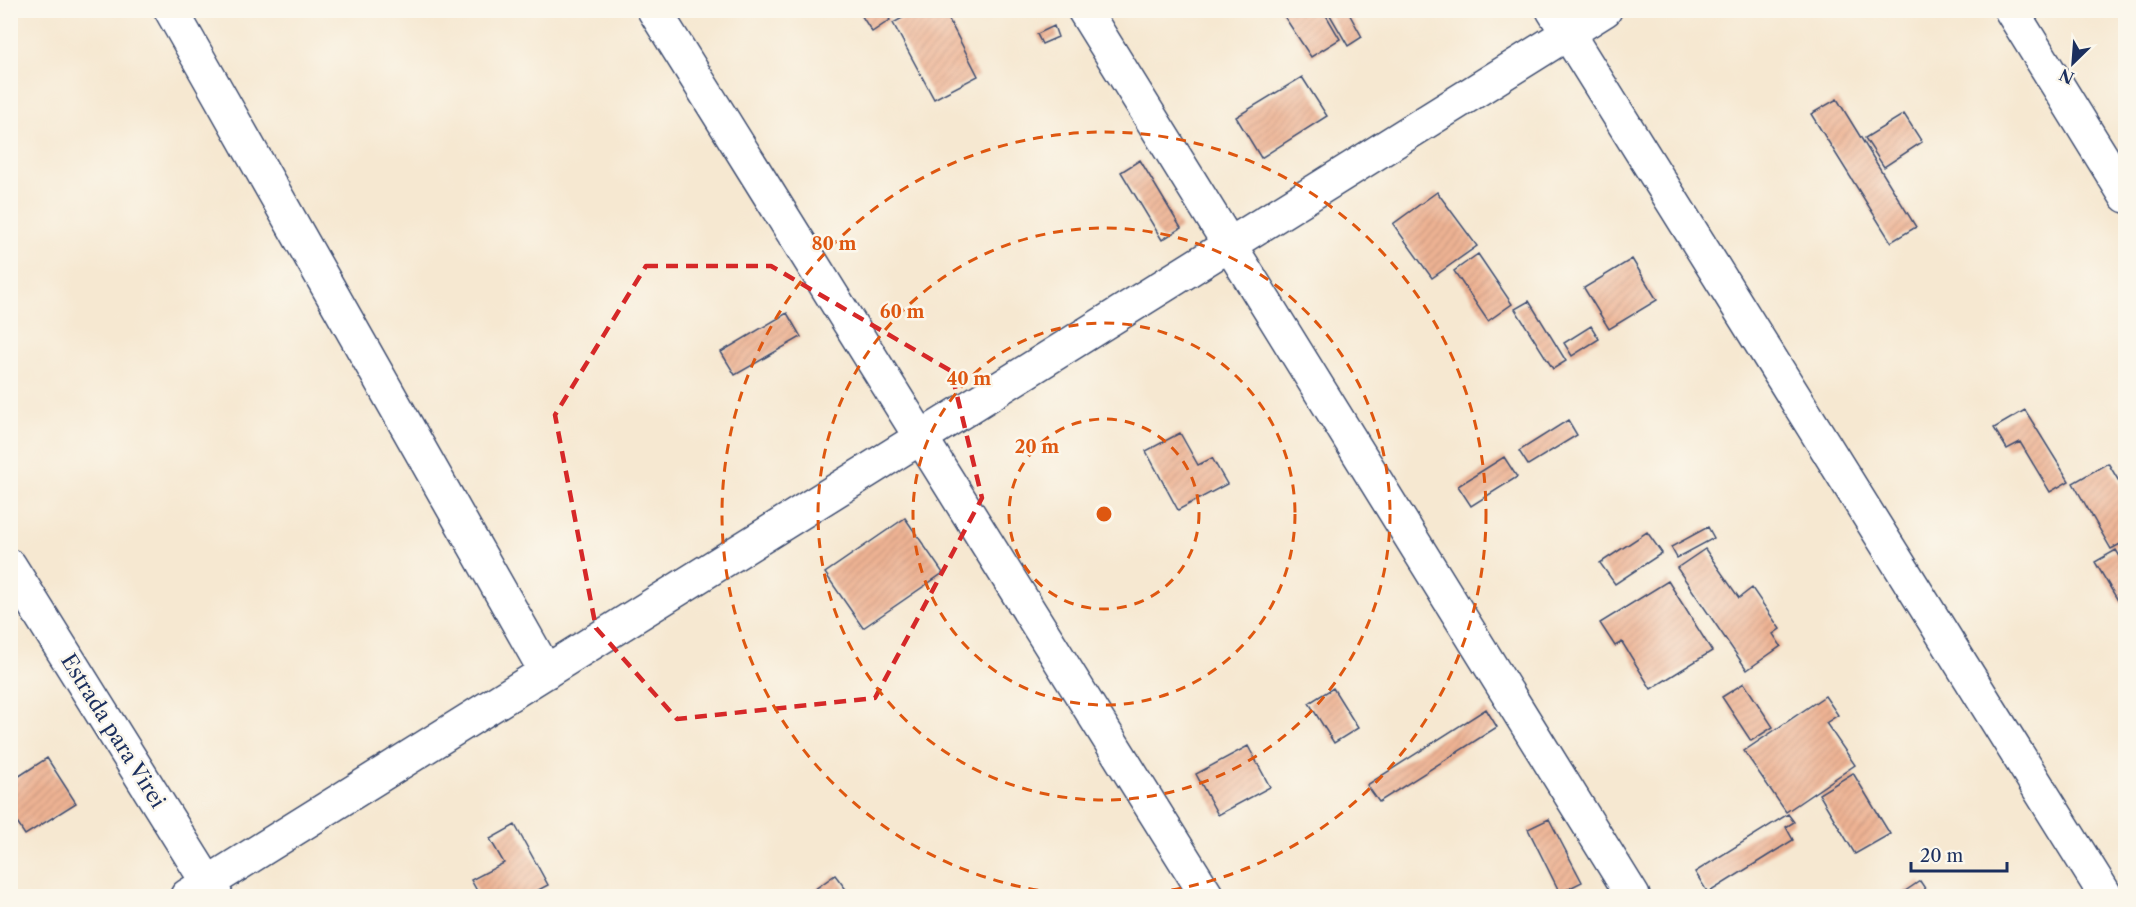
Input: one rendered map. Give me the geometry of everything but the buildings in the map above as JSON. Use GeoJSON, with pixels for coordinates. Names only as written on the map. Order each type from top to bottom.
{"type":"FeatureCollection","features":[{"type":"Feature","properties":{"kind":"street"},"geometry":{"type":"LineString","coordinates":[[171,10],[546,672]]}},
{"type":"Feature","properties":{"kind":"street"},"geometry":{"type":"LineString","coordinates":[[654,10],[1207,897]]}},
{"type":"Feature","properties":{"kind":"street"},"geometry":{"type":"LineString","coordinates":[[1084,10],[1633,897]]}},
{"type":"Feature","properties":{"kind":"street"},"geometry":{"type":"LineString","coordinates":[[204,892],[546,672],[1230,245],[1560,22],[1605,10]]}},
{"type":"Feature","properties":{"kind":"street"},"geometry":{"type":"LineString","coordinates":[[2011,10],[2126,196]]}},
{"type":"Feature","properties":{"kind":"street"},"geometry":{"type":"LineString","coordinates":[[1560,22],[2106,897]]}},
{"type":"Feature","properties":{"kind":"street","name":"Estrada para Virei"},"geometry":{"type":"LineString","coordinates":[[10,566],[204,892]]}},
{"type":"Feature","properties":{"kind":"highlighted area"},"geometry":{"type":"Polygon","coordinates":[[[646,266],[771,266],[951,371],[982,498],[875,698],[677,719],[596,628],[555,415],[646,266]]]}}]}
